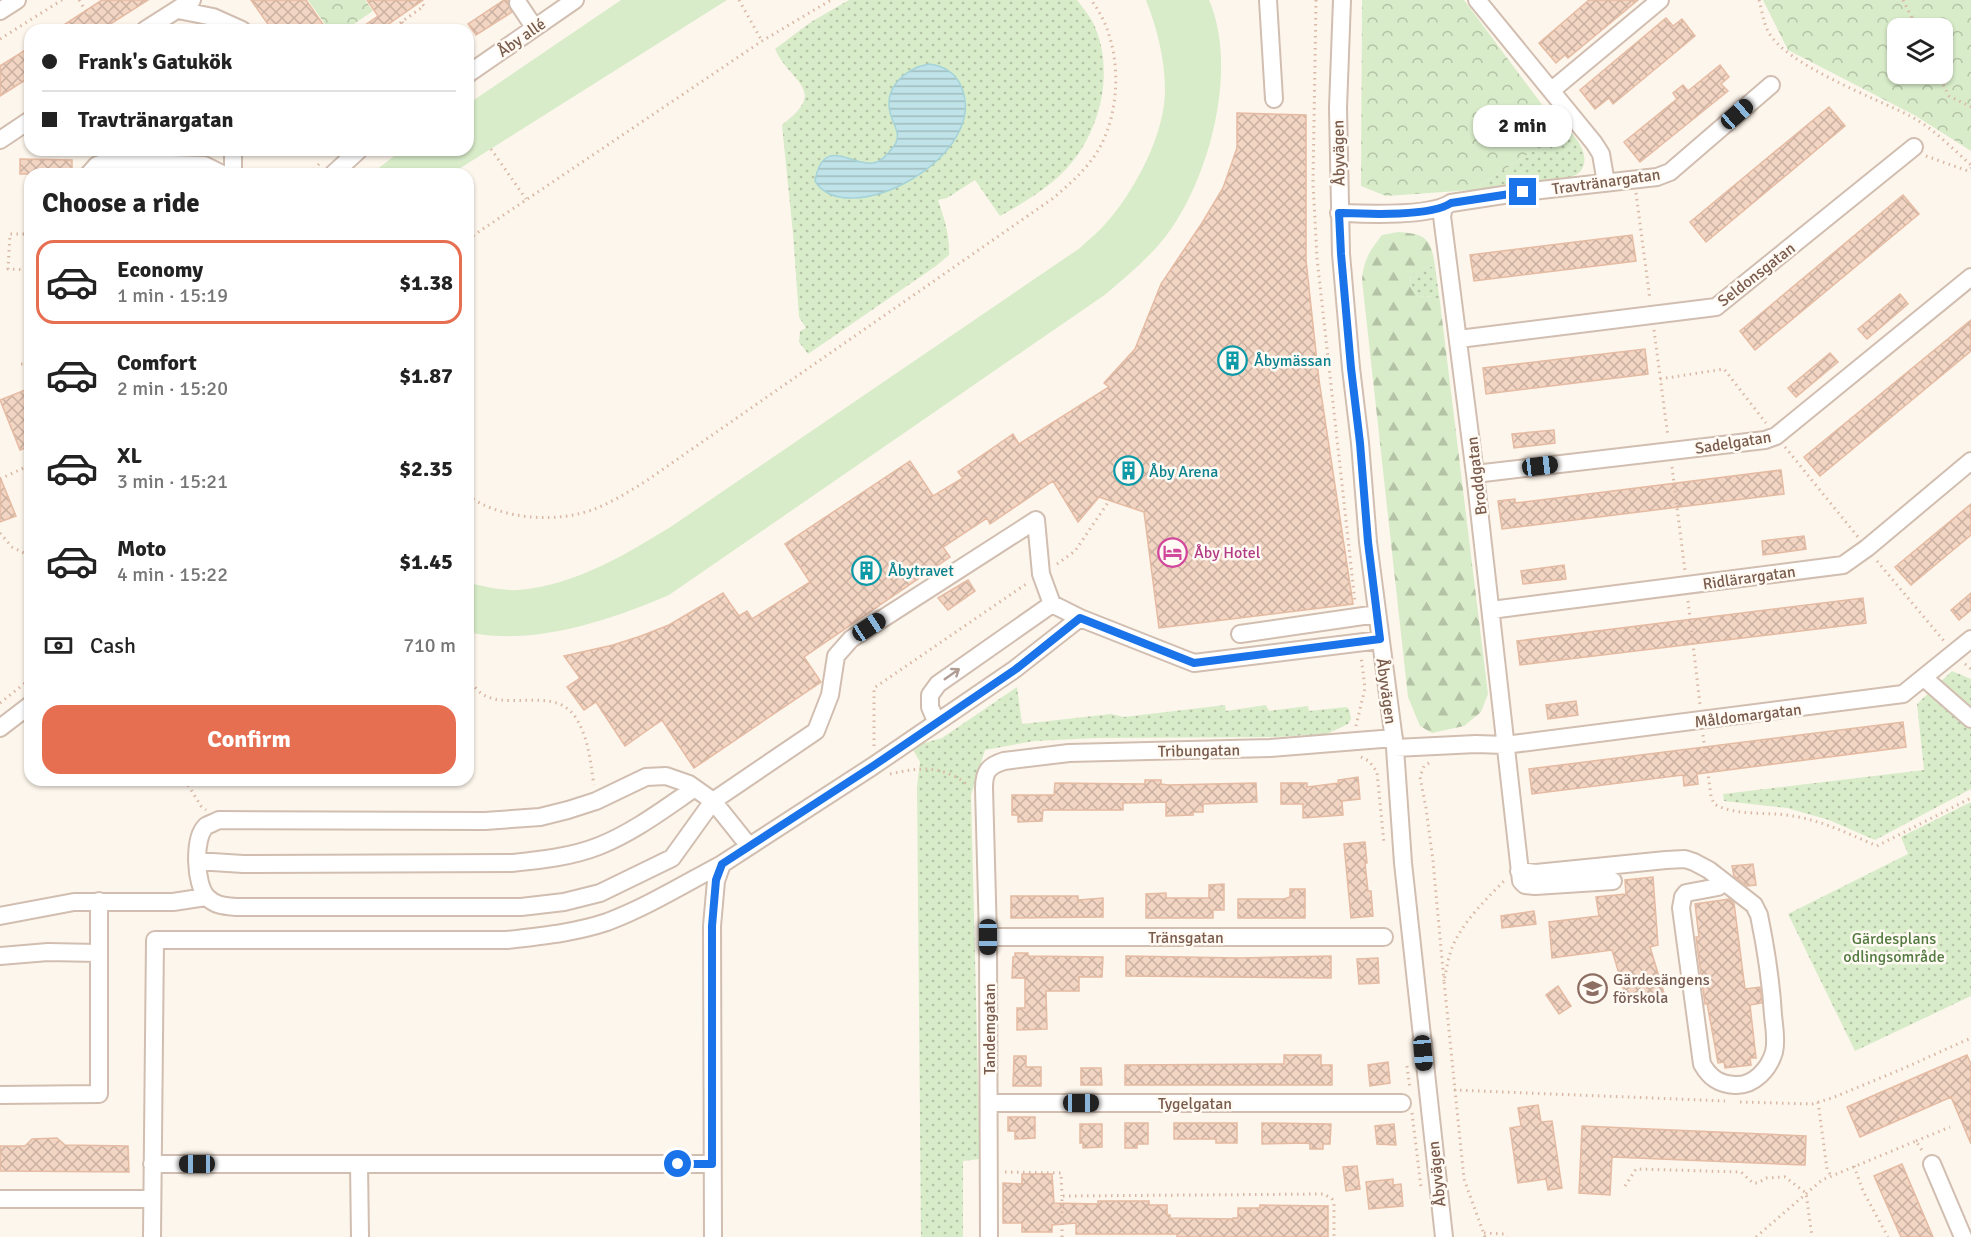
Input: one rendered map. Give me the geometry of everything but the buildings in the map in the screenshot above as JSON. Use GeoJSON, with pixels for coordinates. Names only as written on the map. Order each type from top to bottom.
{"type":"FeatureCollection","features":[{"type":"Feature","properties":{"kind":"street"},"geometry":{"type":"LineString","coordinates":[[0,11],[17,0]]}},
{"type":"Feature","properties":{"kind":"street","name":"Åby allé"},"geometry":{"type":"LineString","coordinates":[[474,65],[575,0]]}},
{"type":"Feature","properties":{"kind":"street"},"geometry":{"type":"LineString","coordinates":[[1268,0],[1274,99]]}},
{"type":"Feature","properties":{"kind":"street","name":"Åbyvägen"},"geometry":{"type":"LineString","coordinates":[[1342,0],[1338,108],[1341,254],[1368,542],[1395,743],[1403,863],[1444,1237]]}},
{"type":"Feature","properties":{"kind":"street"},"geometry":{"type":"LineString","coordinates":[[1478,0],[1601,154],[1606,183]]}},
{"type":"Feature","properties":{"kind":"street"},"geometry":{"type":"LineString","coordinates":[[1552,90],[1660,0]]}},
{"type":"Feature","properties":{"kind":"street"},"geometry":{"type":"LineString","coordinates":[[518,3],[534,27]]}},
{"type":"Feature","properties":{"kind":"street"},"geometry":{"type":"LineString","coordinates":[[155,24],[185,5],[229,24]]}},
{"type":"Feature","properties":{"kind":"street","name":"Travtränargatan"},"geometry":{"type":"LineString","coordinates":[[1339,213],[1408,213],[1444,207],[1461,201],[1657,177],[1670,172],[1771,85]]}},
{"type":"Feature","properties":{"kind":"street"},"geometry":{"type":"LineString","coordinates":[[0,140],[24,124]]}},
{"type":"Feature","properties":{"kind":"street","name":"Seldonsgatan"},"geometry":{"type":"LineString","coordinates":[[1459,339],[1716,307],[1914,147]]}},
{"type":"Feature","properties":{"kind":"street"},"geometry":{"type":"LineString","coordinates":[[338,168],[347,156]]}},
{"type":"Feature","properties":{"kind":"street"},"geometry":{"type":"LineString","coordinates":[[94,168],[106,162],[204,165],[211,168]]}},
{"type":"Feature","properties":{"kind":"street","name":"Broddgatan"},"geometry":{"type":"LineString","coordinates":[[1444,207],[1442,216],[1476,474],[1505,745]]}},
{"type":"Feature","properties":{"kind":"street","name":"Sadelgatan"},"geometry":{"type":"LineString","coordinates":[[1476,474],[1753,441],[1776,436],[1971,277]]}},
{"type":"Feature","properties":{"kind":"street","name":"Ridlärargatan"},"geometry":{"type":"LineString","coordinates":[[1491,610],[1843,565],[1867,548],[1971,460]]}},
{"type":"Feature","properties":{"kind":"street"},"geometry":{"type":"LineString","coordinates":[[749,846],[713,801],[695,788],[666,776],[646,777],[596,801],[540,817],[485,821],[219,820],[205,827],[198,843],[197,861],[201,887],[206,897],[217,905],[237,907],[521,907],[564,902],[600,893],[672,858],[713,801],[816,731],[830,695],[836,656],[851,639],[1036,520],[1041,574],[1052,604],[1080,618],[1194,663],[1380,639]]}},
{"type":"Feature","properties":{"kind":"street"},"geometry":{"type":"LineString","coordinates":[[936,721],[930,707],[930,695],[938,684],[1052,604]]}},
{"type":"Feature","properties":{"kind":"street"},"geometry":{"type":"LineString","coordinates":[[1240,634],[1377,614]]}},
{"type":"Feature","properties":{"kind":"street"},"geometry":{"type":"LineString","coordinates":[[152,1237],[155,940],[507,940],[558,934],[606,922],[645,905],[722,864],[1016,669],[1080,618]]}},
{"type":"Feature","properties":{"kind":"street","name":"Måldomargatan"},"geometry":{"type":"LineString","coordinates":[[1395,743],[1505,745],[1893,696],[1903,694],[1971,639]]}},
{"type":"Feature","properties":{"kind":"street"},"geometry":{"type":"LineString","coordinates":[[1924,678],[1971,719]]}},
{"type":"Feature","properties":{"kind":"street"},"geometry":{"type":"LineString","coordinates":[[0,728],[24,710]]}},
{"type":"Feature","properties":{"kind":"street","name":"Tribungatan"},"geometry":{"type":"LineString","coordinates":[[1004,760],[1069,753],[1270,748],[1357,741],[1395,743]]}},
{"type":"Feature","properties":{"kind":"street"},"geometry":{"type":"LineString","coordinates":[[1505,745],[1521,881],[1525,885],[1535,886],[1613,881]]}},
{"type":"Feature","properties":{"kind":"street","name":"Tandemgatan"},"geometry":{"type":"LineString","coordinates":[[989,1237],[988,937],[984,774],[995,763],[1004,760]]}},
{"type":"Feature","properties":{"kind":"street"},"geometry":{"type":"LineString","coordinates":[[197,861],[243,864],[512,863],[552,859],[598,847],[643,824],[695,788]]}},
{"type":"Feature","properties":{"kind":"street"},"geometry":{"type":"LineString","coordinates":[[1519,871],[1536,873],[1685,859],[1709,870],[1754,905],[1759,915],[1773,991],[1774,1052],[1761,1074],[1748,1083],[1739,1085],[1723,1084],[1715,1080],[1702,1064],[1681,908],[1686,893],[1718,887],[1723,883]]}},
{"type":"Feature","properties":{"kind":"street"},"geometry":{"type":"LineString","coordinates":[[712,1237],[712,926],[716,880],[722,864]]}},
{"type":"Feature","properties":{"kind":"street"},"geometry":{"type":"LineString","coordinates":[[0,916],[74,902],[172,903],[206,897]]}},
{"type":"Feature","properties":{"kind":"street"},"geometry":{"type":"LineString","coordinates":[[0,1095],[99,1094],[99,901]]}},
{"type":"Feature","properties":{"kind":"street","name":"Tränsgatan"},"geometry":{"type":"LineString","coordinates":[[988,937],[1384,936]]}},
{"type":"Feature","properties":{"kind":"street"},"geometry":{"type":"LineString","coordinates":[[0,956],[48,952],[98,953]]}},
{"type":"Feature","properties":{"kind":"street","name":"Tygelgatan"},"geometry":{"type":"LineString","coordinates":[[989,1103],[1402,1103]]}},
{"type":"Feature","properties":{"kind":"street"},"geometry":{"type":"LineString","coordinates":[[152,1164],[712,1164]]}},
{"type":"Feature","properties":{"kind":"street"},"geometry":{"type":"LineString","coordinates":[[359,1164],[360,1237]]}},
{"type":"Feature","properties":{"kind":"street"},"geometry":{"type":"LineString","coordinates":[[1932,1164],[1963,1237]]}},
{"type":"Feature","properties":{"kind":"street"},"geometry":{"type":"LineString","coordinates":[[0,1199],[151,1199]]}},
{"type":"Feature","properties":{"kind":"path"},"geometry":{"type":"LineString","coordinates":[[0,39],[62,0]]}},
{"type":"Feature","properties":{"kind":"path"},"geometry":{"type":"LineString","coordinates":[[78,0],[94,24]]}},
{"type":"Feature","properties":{"kind":"path"},"geometry":{"type":"LineString","coordinates":[[399,24],[423,6],[419,0]]}},
{"type":"Feature","properties":{"kind":"path"},"geometry":{"type":"LineString","coordinates":[[739,0],[762,41]]}},
{"type":"Feature","properties":{"kind":"path"},"geometry":{"type":"LineString","coordinates":[[474,235],[762,41],[831,0]]}},
{"type":"Feature","properties":{"kind":"path"},"geometry":{"type":"LineString","coordinates":[[474,499],[502,512],[533,517],[564,516],[595,509],[622,496],[1052,199],[1079,176],[1100,148],[1115,106],[1117,76],[1111,45],[1099,11],[1091,0]]}},
{"type":"Feature","properties":{"kind":"path"},"geometry":{"type":"LineString","coordinates":[[1316,0],[1313,183],[1322,310],[1333,392],[1356,618]]}},
{"type":"Feature","properties":{"kind":"path"},"geometry":{"type":"LineString","coordinates":[[1759,0],[1768,31],[1778,45],[1799,61],[1866,96],[1911,116],[1934,133],[1971,167],[1968,171],[1957,169],[1932,159],[1914,147]]}},
{"type":"Feature","properties":{"kind":"path"},"geometry":{"type":"LineString","coordinates":[[1903,0],[1912,18]]}},
{"type":"Feature","properties":{"kind":"path"},"geometry":{"type":"LineString","coordinates":[[1943,84],[1949,96],[1971,107]]}},
{"type":"Feature","properties":{"kind":"path"},"geometry":{"type":"LineString","coordinates":[[491,149],[526,199]]}},
{"type":"Feature","properties":{"kind":"path"},"geometry":{"type":"LineString","coordinates":[[1313,152],[1338,151]]}},
{"type":"Feature","properties":{"kind":"path"},"geometry":{"type":"LineString","coordinates":[[24,234],[10,234],[8,269],[24,270]]}},
{"type":"Feature","properties":{"kind":"path"},"geometry":{"type":"LineString","coordinates":[[1660,379],[1724,369],[1954,654],[1971,669]]}},
{"type":"Feature","properties":{"kind":"path"},"geometry":{"type":"LineString","coordinates":[[0,479],[24,468]]}},
{"type":"Feature","properties":{"kind":"path"},"geometry":{"type":"LineString","coordinates":[[0,533],[12,547],[24,553]]}},
{"type":"Feature","properties":{"kind":"path"},"geometry":{"type":"LineString","coordinates":[[1359,642],[1365,688],[1356,718],[1358,757],[1369,761],[1375,768],[1378,792]]}},
{"type":"Feature","properties":{"kind":"path"},"geometry":{"type":"LineString","coordinates":[[0,703],[24,685]]}},
{"type":"Feature","properties":{"kind":"path"},"geometry":{"type":"LineString","coordinates":[[474,685],[481,693],[493,699],[518,702],[544,699],[559,703],[575,716],[587,739],[596,801]]}},
{"type":"Feature","properties":{"kind":"path"},"geometry":{"type":"LineString","coordinates":[[1439,762],[1424,766],[1420,777],[1433,861],[1450,1055],[1464,1179],[1484,1235],[1504,1234],[1507,1237]]}},
{"type":"Feature","properties":{"kind":"path"},"geometry":{"type":"LineString","coordinates":[[873,766],[881,775],[923,769],[952,774],[971,788],[984,788]]}},
{"type":"Feature","properties":{"kind":"path"},"geometry":{"type":"LineString","coordinates":[[189,786],[201,806],[219,820]]}},
{"type":"Feature","properties":{"kind":"path"},"geometry":{"type":"LineString","coordinates":[[1444,981],[1455,939],[1489,896],[1514,871],[1519,871]]}},
{"type":"Feature","properties":{"kind":"path"},"geometry":{"type":"LineString","coordinates":[[1818,1102],[1827,1169],[1831,1176]]}},
{"type":"Feature","properties":{"kind":"path"},"geometry":{"type":"LineString","coordinates":[[1756,1237],[1822,1179],[1950,1127]]}},
{"type":"Feature","properties":{"kind":"path"},"geometry":{"type":"LineString","coordinates":[[1916,1141],[1932,1164]]}},
{"type":"Feature","properties":{"kind":"path"},"geometry":{"type":"LineString","coordinates":[[1854,1166],[1863,1191],[1888,1237]]}},
{"type":"Feature","properties":{"kind":"path"},"geometry":{"type":"LineString","coordinates":[[1625,1186],[1636,1169],[1741,1172],[1753,1183],[1766,1178],[1785,1177],[1806,1194],[1812,1237]]}},
{"type":"Feature","properties":{"kind":"path"},"geometry":{"type":"LineString","coordinates":[[988,1172],[1061,1173],[1062,1237]]}},
{"type":"Feature","properties":{"kind":"path"},"geometry":{"type":"LineString","coordinates":[[1062,1196],[1324,1194],[1335,1204],[1334,1237]]}},
{"type":"Feature","properties":{"kind":"green space"},"geometry":{"type":"Polygon","coordinates":[[[308,0],[365,0],[373,11],[354,24],[325,24],[308,0]]]}},
{"type":"Feature","properties":{"kind":"green space"},"geometry":{"type":"Polygon","coordinates":[[[621,0],[727,0],[461,168],[379,168],[394,156],[474,156],[474,100],[621,0]]]}},
{"type":"Feature","properties":{"kind":"green space"},"geometry":{"type":"Polygon","coordinates":[[[849,0],[1077,0],[1093,23],[1101,46],[1104,67],[1103,87],[1093,128],[1071,163],[1057,178],[1044,189],[1000,216],[975,180],[947,198],[938,200],[948,234],[949,255],[808,354],[799,342],[800,331],[806,328],[799,317],[782,125],[796,113],[803,103],[805,94],[775,49],[811,22],[849,0]]]}},
{"type":"Feature","properties":{"kind":"green space"},"geometry":{"type":"Polygon","coordinates":[[[1146,0],[1209,0],[1217,26],[1221,56],[1216,118],[1198,178],[1171,229],[1140,264],[1106,294],[669,595],[597,622],[570,629],[518,636],[474,633],[474,584],[506,590],[540,587],[580,575],[618,558],[672,526],[1080,248],[1104,226],[1118,209],[1138,178],[1154,143],[1164,107],[1165,90],[1162,55],[1146,0]]]}},
{"type":"Feature","properties":{"kind":"green space"},"geometry":{"type":"Polygon","coordinates":[[[1362,0],[1464,0],[1543,106],[1533,151],[1472,190],[1386,196],[1361,186],[1362,0]]]}},
{"type":"Feature","properties":{"kind":"green space"},"geometry":{"type":"Polygon","coordinates":[[[1763,0],[1971,0],[1971,151],[1916,116],[1788,50],[1763,0]]]}},
{"type":"Feature","properties":{"kind":"green space"},"geometry":{"type":"Polygon","coordinates":[[[1543,106],[1574,135],[1580,144],[1584,154],[1584,163],[1580,172],[1568,179],[1472,190],[1533,151],[1543,106]]]}},
{"type":"Feature","properties":{"kind":"green space"},"geometry":{"type":"Polygon","coordinates":[[[1398,232],[1415,234],[1426,239],[1435,266],[1422,269],[1410,276],[1412,289],[1418,296],[1434,297],[1440,302],[1488,694],[1481,712],[1464,726],[1432,733],[1420,726],[1408,697],[1362,280],[1364,266],[1377,241],[1382,235],[1398,232]]]}},
{"type":"Feature","properties":{"kind":"green space"},"geometry":{"type":"Polygon","coordinates":[[[1435,266],[1440,302],[1434,297],[1418,296],[1412,289],[1410,275],[1435,266]]]}},
{"type":"Feature","properties":{"kind":"green space"},"geometry":{"type":"Polygon","coordinates":[[[1952,671],[1971,679],[1971,789],[1875,840],[1829,820],[1787,808],[1724,801],[1723,794],[1924,770],[1917,704],[1952,671]]]}},
{"type":"Feature","properties":{"kind":"green space"},"geometry":{"type":"Polygon","coordinates":[[[1017,687],[1022,724],[1111,714],[1124,717],[1225,705],[1226,711],[1266,705],[1269,711],[1308,706],[1309,711],[1346,707],[1349,709],[1351,719],[1348,724],[1327,734],[1276,737],[1097,738],[1034,741],[985,750],[971,795],[980,1159],[963,1161],[963,1237],[921,1237],[917,787],[920,762],[913,750],[921,744],[942,738],[1017,687]]]}},
{"type":"Feature","properties":{"kind":"green space","name":"Gärdesplans odlingsområde"},"geometry":{"type":"Polygon","coordinates":[[[1971,802],[1971,996],[1855,1051],[1788,914],[1908,854],[1901,837],[1971,802]]]}},
{"type":"Feature","properties":{"kind":"water"},"geometry":{"type":"Polygon","coordinates":[[[929,64],[944,68],[956,77],[961,86],[965,112],[956,138],[937,161],[912,179],[883,192],[856,198],[832,195],[815,181],[824,159],[831,156],[865,163],[873,163],[885,157],[894,146],[897,137],[890,112],[890,94],[905,74],[929,64]]]}},
{"type":"Feature","properties":{"kind":"place","name":"Åbymässan"},"geometry":{"type":"Point","coordinates":[1233,360]}},
{"type":"Feature","properties":{"kind":"place","name":"Åby Arena"},"geometry":{"type":"Point","coordinates":[1128,471]}},
{"type":"Feature","properties":{"kind":"place","name":"Åby Hotel"},"geometry":{"type":"Point","coordinates":[1173,552]}},
{"type":"Feature","properties":{"kind":"place","name":"Åbytravet"},"geometry":{"type":"Point","coordinates":[867,570]}},
{"type":"Feature","properties":{"kind":"place","name":"Gärdesängens förskola"},"geometry":{"type":"Point","coordinates":[1592,988]}},
{"type":"Feature","properties":{"kind":"route"},"geometry":{"type":"LineString","coordinates":[[678,1164],[712,1164],[712,926],[716,880],[722,864],[1016,669],[1080,618],[1194,663],[1380,639],[1351,368],[1339,213],[1408,213],[1444,207],[1451,203],[1523,192]]}}]}
